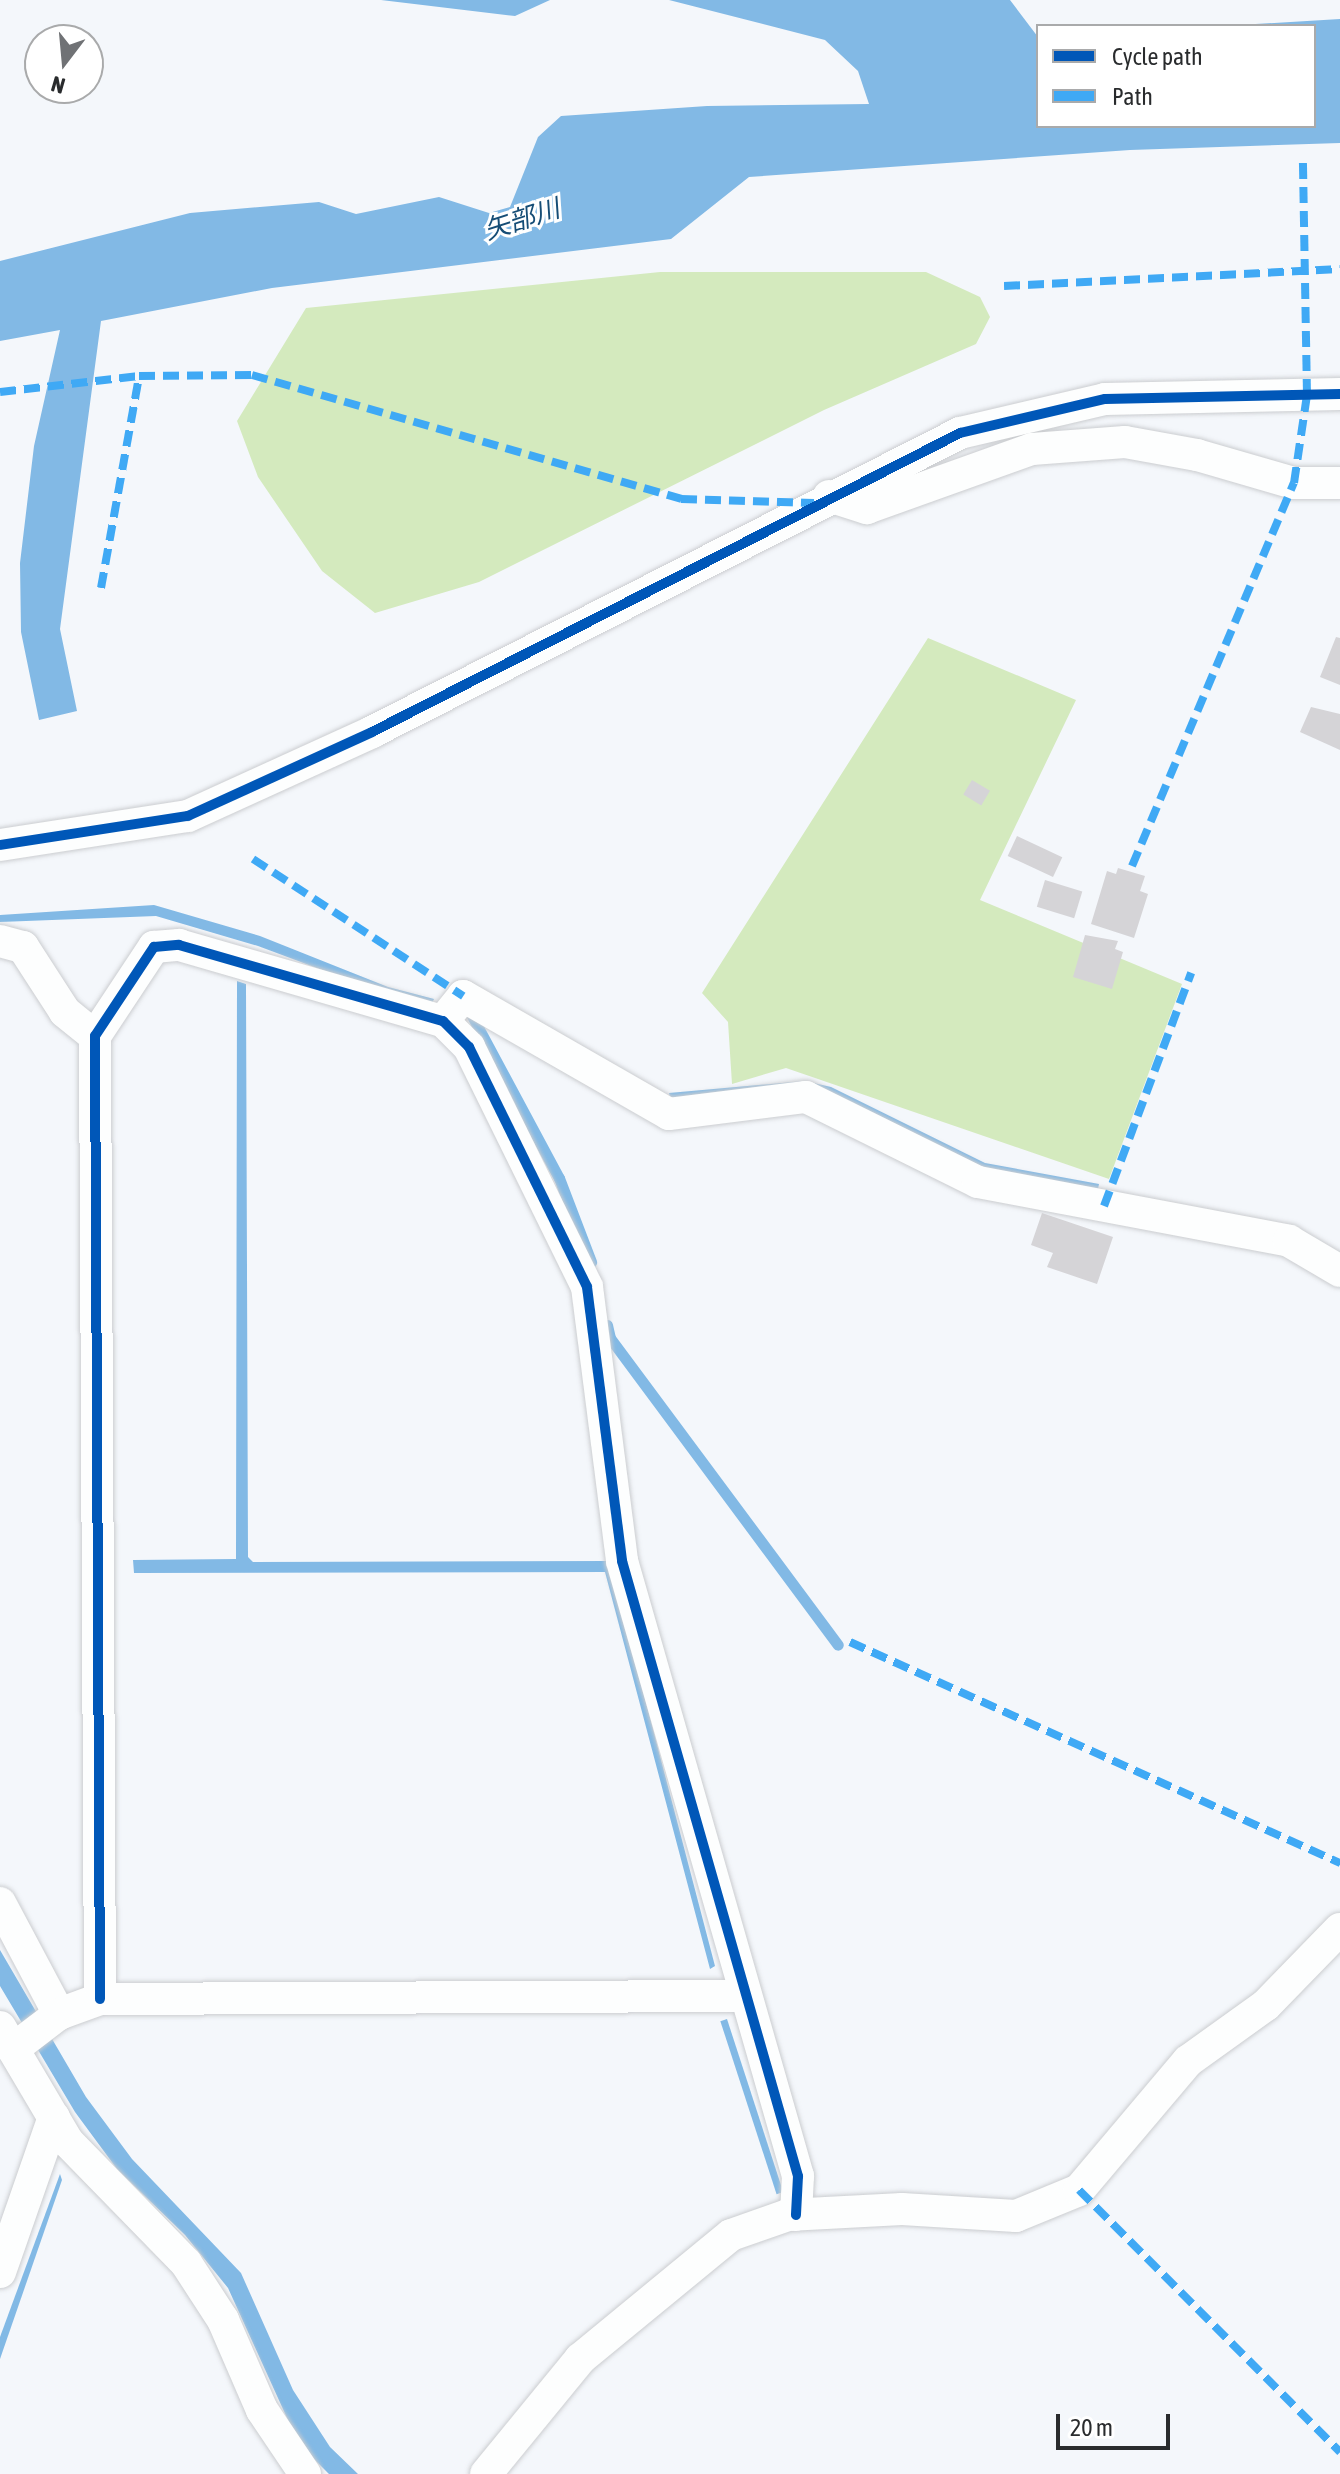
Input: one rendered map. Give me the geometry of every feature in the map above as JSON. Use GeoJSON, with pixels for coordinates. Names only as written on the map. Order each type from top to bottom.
{"type":"FeatureCollection","features":[{"type":"Feature","properties":{"kind":"street"},"geometry":{"type":"LineString","coordinates":[[0,845],[188,816],[372,732],[829,496],[960,433],[1105,399],[1340,394]]}},
{"type":"Feature","properties":{"kind":"street"},"geometry":{"type":"LineString","coordinates":[[829,496],[867,508],[1032,449],[1125,442],[1197,455],[1294,483],[1340,483]]}},
{"type":"Feature","properties":{"kind":"street"},"geometry":{"type":"LineString","coordinates":[[0,941],[23,947],[65,1012],[95,1036]]}},
{"type":"Feature","properties":{"kind":"street"},"geometry":{"type":"LineString","coordinates":[[100,1999],[95,1036],[154,947],[179,945],[443,1021],[469,1047],[587,1287],[622,1561],[798,2176],[796,2215]]}},
{"type":"Feature","properties":{"kind":"street"},"geometry":{"type":"LineString","coordinates":[[443,1021],[463,996],[669,1114],[806,1097],[978,1182],[1289,1241],[1340,1271]]}},
{"type":"Feature","properties":{"kind":"street"},"geometry":{"type":"LineString","coordinates":[[0,1903],[24,2032],[54,2117],[68,2142],[186,2263],[223,2320],[262,2410],[305,2474]]}},
{"type":"Feature","properties":{"kind":"street"},"geometry":{"type":"LineString","coordinates":[[486,2474],[580,2359],[682,2270],[731,2235],[796,2215],[902,2209],[1016,2216],[1079,2190],[1188,2061],[1266,2005],[1340,1929]]}},
{"type":"Feature","properties":{"kind":"street"},"geometry":{"type":"LineString","coordinates":[[24,2032],[100,1999],[744,1996]]}},
{"type":"Feature","properties":{"kind":"street"},"geometry":{"type":"LineString","coordinates":[[0,2272],[54,2117]]}},
{"type":"Feature","properties":{"kind":"green space"},"geometry":{"type":"Polygon","coordinates":[[[660,272],[926,272],[980,297],[990,317],[976,344],[824,410],[479,582],[375,613],[322,571],[258,477],[237,421],[306,308],[660,272]]]}},
{"type":"Feature","properties":{"kind":"green space"},"geometry":{"type":"Polygon","coordinates":[[[928,638],[1076,700],[980,900],[1182,984],[1109,1179],[786,1068],[732,1084],[728,1022],[702,993],[928,638]]]}},
{"type":"Feature","properties":{"kind":"water"},"geometry":{"type":"Polygon","coordinates":[[[381,0],[550,0],[515,16],[381,0]]]}},
{"type":"Feature","properties":{"kind":"water","name":"矢部川"},"geometry":{"type":"Polygon","coordinates":[[[669,0],[1010,0],[1036,34],[1036,128],[1316,128],[1316,24],[1256,24],[1340,19],[1340,143],[1130,150],[749,177],[671,239],[272,288],[101,321],[60,629],[77,711],[39,720],[21,632],[20,563],[34,446],[60,330],[0,341],[0,261],[190,213],[319,202],[356,214],[439,197],[489,213],[510,207],[538,137],[561,116],[707,106],[869,104],[858,71],[825,40],[669,0]]]}},
{"type":"Feature","properties":{"kind":"water"},"geometry":{"type":"Polygon","coordinates":[[[154,905],[260,936],[388,987],[434,999],[431,1006],[389,995],[258,946],[156,916],[0,922],[0,915],[154,905]]]}},
{"type":"Feature","properties":{"kind":"water"},"geometry":{"type":"Polygon","coordinates":[[[237,981],[246,984],[248,1557],[253,1562],[609,1561],[715,1966],[710,1969],[605,1572],[134,1573],[133,1560],[236,1559],[237,981]]]}},
{"type":"Feature","properties":{"kind":"water"},"geometry":{"type":"Polygon","coordinates":[[[805,1081],[831,1087],[985,1163],[1099,1184],[1098,1189],[991,1172],[858,1108],[671,1102],[669,1093],[805,1081]]]}},
{"type":"Feature","properties":{"kind":"water"},"geometry":{"type":"Polygon","coordinates":[[[0,1950],[86,2097],[132,2159],[241,2273],[293,2390],[330,2447],[358,2474],[329,2474],[314,2459],[292,2429],[228,2288],[185,2235],[117,2169],[75,2112],[0,1986],[0,1950]]]}},
{"type":"Feature","properties":{"kind":"water"},"geometry":{"type":"Polygon","coordinates":[[[727,2019],[783,2192],[777,2194],[720,2021],[727,2019]]]}},
{"type":"Feature","properties":{"kind":"water"},"geometry":{"type":"Polygon","coordinates":[[[60,2174],[62,2180],[0,2359],[0,2337],[60,2174]]]}},
{"type":"Feature","properties":{"kind":"building"},"geometry":{"type":"Polygon","coordinates":[[[1336,637],[1340,638],[1340,685],[1320,677],[1336,637]]]}},
{"type":"Feature","properties":{"kind":"building"},"geometry":{"type":"Polygon","coordinates":[[[1311,707],[1340,714],[1340,750],[1300,732],[1311,707]]]}},
{"type":"Feature","properties":{"kind":"building"},"geometry":{"type":"Polygon","coordinates":[[[972,780],[990,791],[981,805],[963,795],[972,780]]]}},
{"type":"Feature","properties":{"kind":"building"},"geometry":{"type":"Polygon","coordinates":[[[1017,836],[1062,857],[1053,877],[1008,856],[1017,836]]]}},
{"type":"Feature","properties":{"kind":"building"},"geometry":{"type":"Polygon","coordinates":[[[1118,868],[1145,876],[1140,891],[1148,894],[1134,938],[1091,924],[1107,871],[1116,874],[1118,868]]]}},
{"type":"Feature","properties":{"kind":"building"},"geometry":{"type":"Polygon","coordinates":[[[1045,880],[1082,891],[1074,918],[1037,907],[1045,880]]]}},
{"type":"Feature","properties":{"kind":"building"},"geometry":{"type":"Polygon","coordinates":[[[1085,935],[1118,941],[1115,949],[1123,952],[1112,989],[1073,977],[1085,935]]]}},
{"type":"Feature","properties":{"kind":"building"},"geometry":{"type":"Polygon","coordinates":[[[1042,1213],[1113,1237],[1097,1284],[1047,1267],[1053,1253],[1031,1245],[1042,1213]]]}},
{"type":"Feature","properties":{"kind":"waterway"},"geometry":{"type":"LineString","coordinates":[[472,1016],[559,1178],[591,1262]]}},
{"type":"Feature","properties":{"kind":"waterway"},"geometry":{"type":"LineString","coordinates":[[607,1325],[610,1338],[838,1645]]}},
{"type":"Feature","properties":{"kind":"marked path"},"geometry":{"type":"LineString","coordinates":[[1132,866],[1294,483],[1307,395],[1303,156]]}},
{"type":"Feature","properties":{"kind":"marked path"},"geometry":{"type":"LineString","coordinates":[[1004,286],[1340,269]]}},
{"type":"Feature","properties":{"kind":"marked path"},"geometry":{"type":"LineString","coordinates":[[0,392],[139,376],[252,375],[681,499],[814,503]]}},
{"type":"Feature","properties":{"kind":"marked path"},"geometry":{"type":"LineString","coordinates":[[101,588],[139,376]]}},
{"type":"Feature","properties":{"kind":"marked path"},"geometry":{"type":"LineString","coordinates":[[253,859],[463,996]]}},
{"type":"Feature","properties":{"kind":"marked path"},"geometry":{"type":"LineString","coordinates":[[1104,1206],[1191,973]]}},
{"type":"Feature","properties":{"kind":"marked path"},"geometry":{"type":"LineString","coordinates":[[850,1642],[1340,1863]]}},
{"type":"Feature","properties":{"kind":"marked path"},"geometry":{"type":"LineString","coordinates":[[1079,2190],[1340,2452]]}},
{"type":"Feature","properties":{"kind":"cycle path"},"geometry":{"type":"LineString","coordinates":[[0,845],[188,816],[372,732],[960,433],[1105,399],[1340,394]]}},
{"type":"Feature","properties":{"kind":"cycle path"},"geometry":{"type":"LineString","coordinates":[[100,1999],[95,1036],[154,947],[179,945],[443,1021],[469,1047],[587,1287],[622,1561],[798,2176],[796,2215]]}}]}
